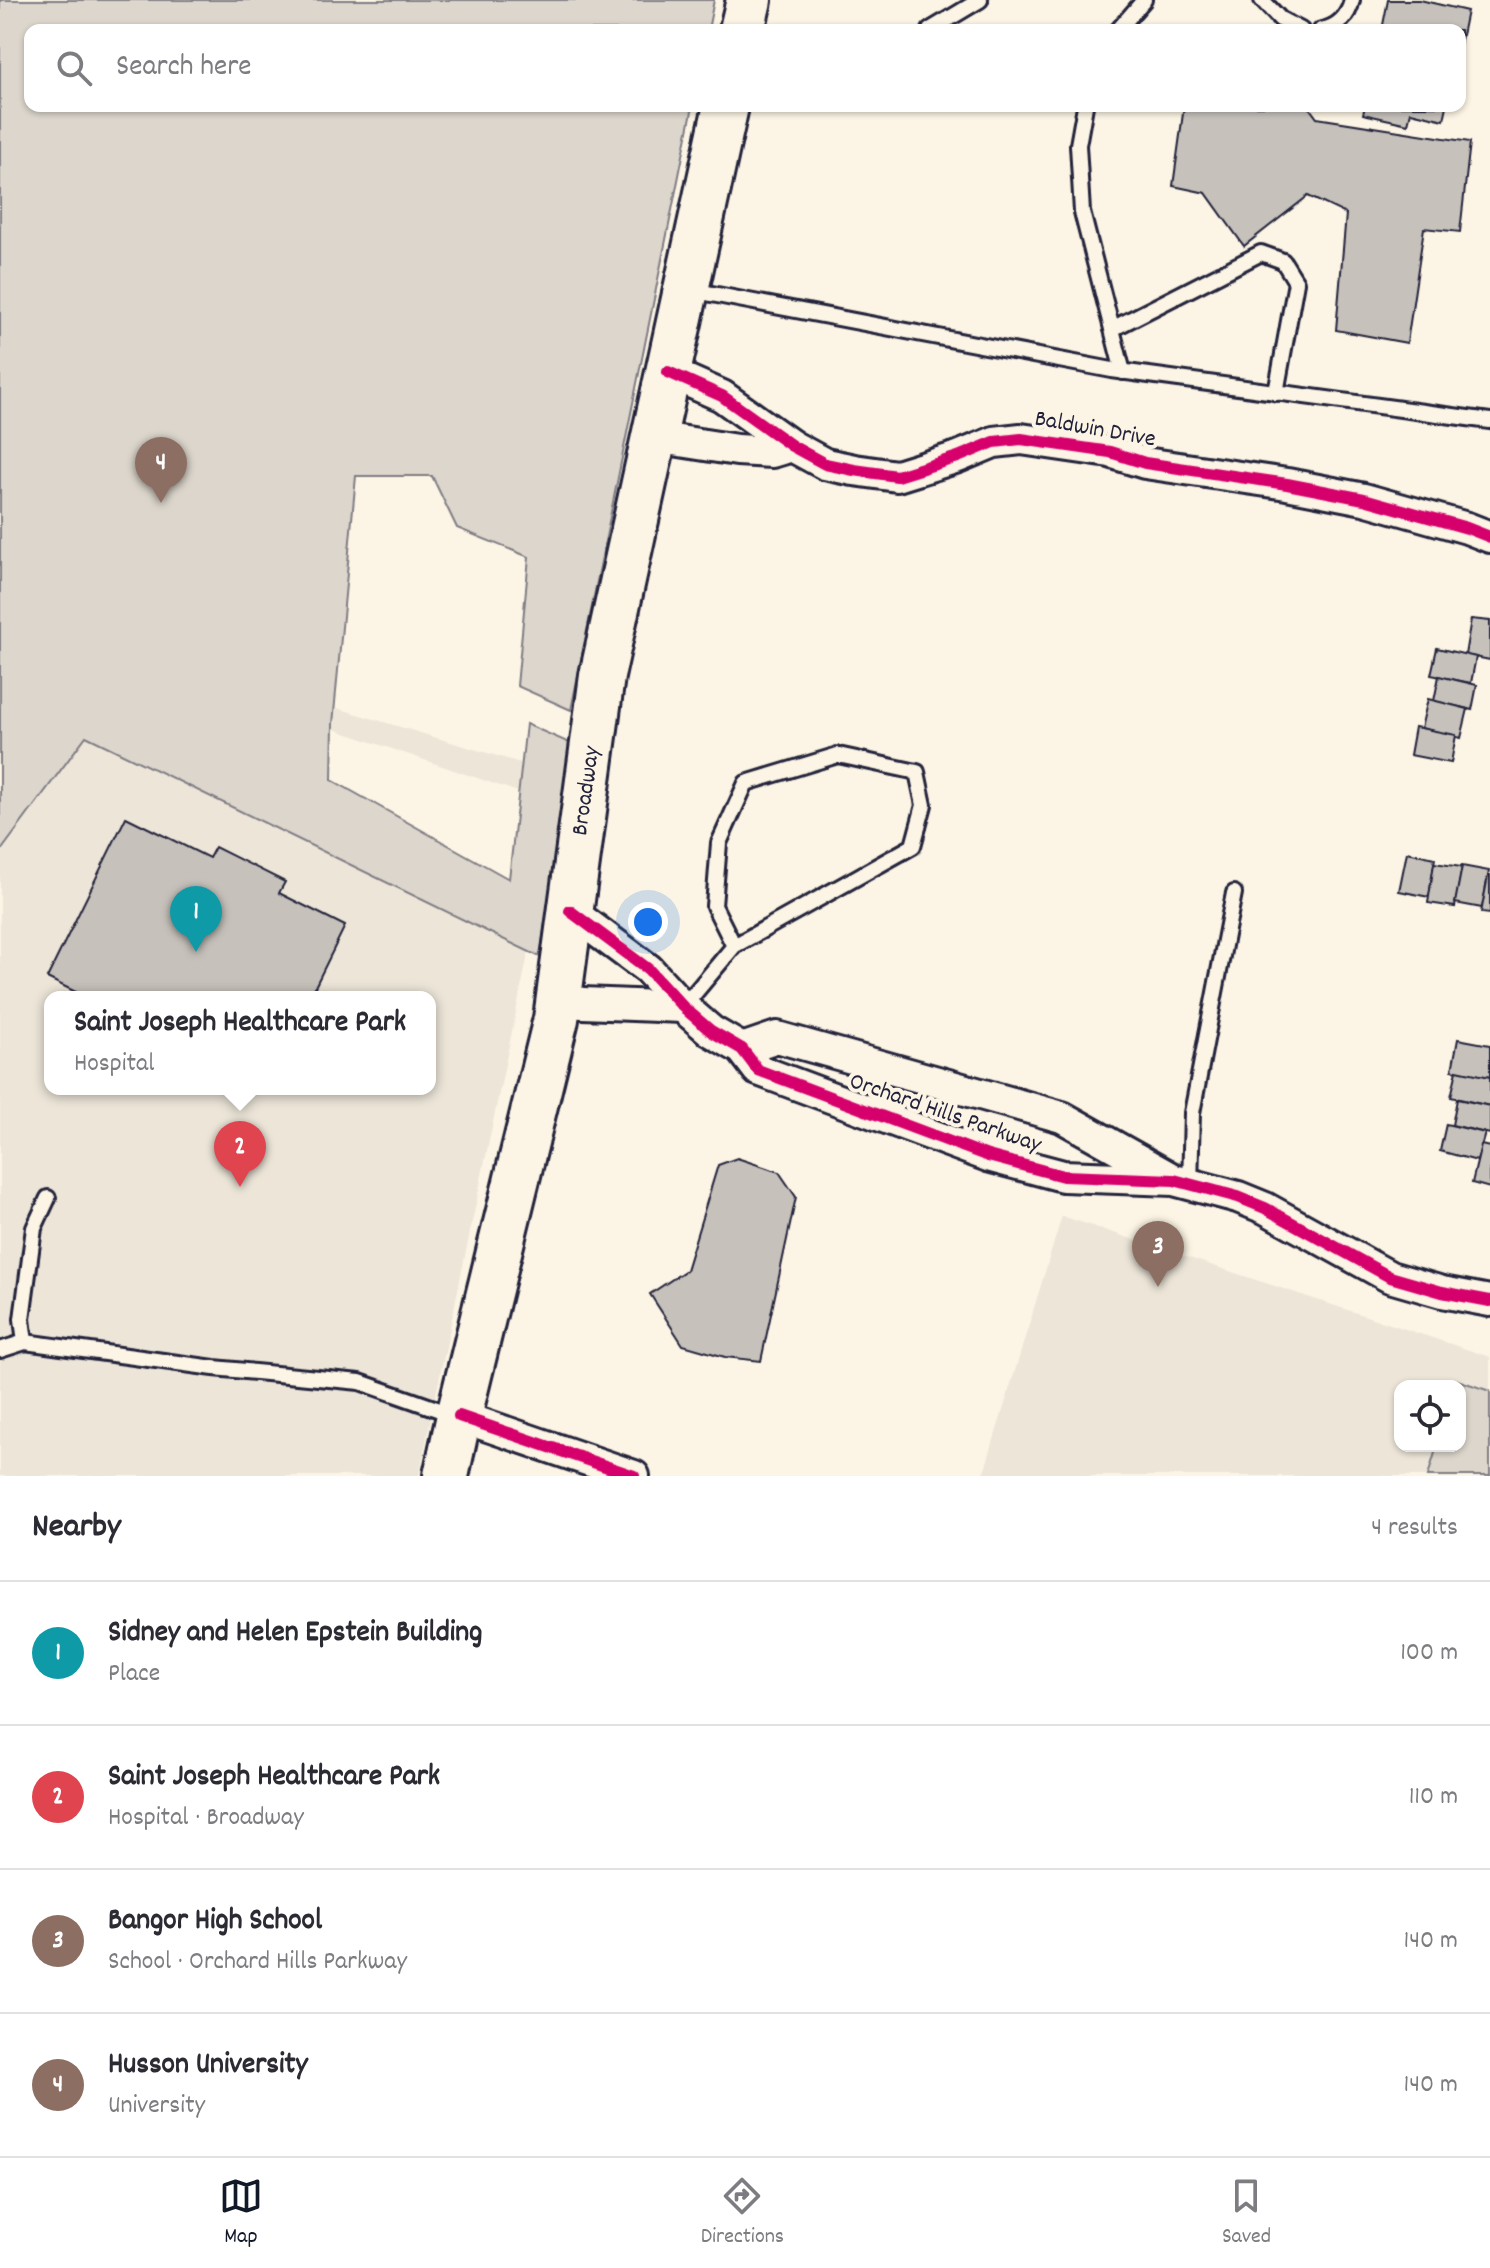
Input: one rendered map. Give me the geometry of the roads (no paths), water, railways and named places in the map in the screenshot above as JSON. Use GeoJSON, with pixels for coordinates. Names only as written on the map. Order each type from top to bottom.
{"type":"FeatureCollection","features":[{"type":"Feature","properties":{"kind":"main road"},"geometry":{"type":"LineString","coordinates":[[743,24],[749,0]]}},
{"type":"Feature","properties":{"kind":"main road","name":"Broadway"},"geometry":{"type":"LineString","coordinates":[[446,1476],[556,1019],[602,676],[725,112]]}},
{"type":"Feature","properties":{"kind":"street","name":"Baldwin Drive"},"geometry":{"type":"LineString","coordinates":[[668,372],[722,396],[792,446],[825,464],[897,476],[994,442],[1021,439],[1110,452],[1145,463],[1364,499],[1490,537]]}},
{"type":"Feature","properties":{"kind":"street"},"geometry":{"type":"LineString","coordinates":[[654,437],[737,450],[772,452],[792,446]]}},
{"type":"Feature","properties":{"kind":"street","name":"Orchard Hills Parkway"},"geometry":{"type":"LineString","coordinates":[[570,911],[648,969],[683,1007],[711,1031],[742,1049],[758,1070],[988,1156],[1063,1176],[1182,1183],[1238,1197],[1265,1208],[1390,1277],[1442,1292],[1490,1301]]}},
{"type":"Feature","properties":{"kind":"street"},"geometry":{"type":"LineString","coordinates":[[558,1002],[683,1007]]}},
{"type":"Feature","properties":{"kind":"street","name":"Orchard Hills Parkway"},"geometry":{"type":"LineString","coordinates":[[742,1049],[777,1037],[1010,1101],[1062,1117],[1182,1183]]}},
{"type":"Feature","properties":{"kind":"street"},"geometry":{"type":"LineString","coordinates":[[459,1416],[634,1476]]}},
{"type":"Feature","properties":{"kind":"lane"},"geometry":{"type":"LineString","coordinates":[[940,24],[980,0]]}},
{"type":"Feature","properties":{"kind":"lane"},"geometry":{"type":"LineString","coordinates":[[1123,24],[1144,0]]}},
{"type":"Feature","properties":{"kind":"lane"},"geometry":{"type":"LineString","coordinates":[[1262,0],[1280,19],[1290,24]]}},
{"type":"Feature","properties":{"kind":"lane"},"geometry":{"type":"LineString","coordinates":[[1336,24],[1349,13],[1352,0]]}},
{"type":"Feature","properties":{"kind":"lane"},"geometry":{"type":"LineString","coordinates":[[1084,112],[1078,145],[1082,212],[1123,372]]}},
{"type":"Feature","properties":{"kind":"lane"},"geometry":{"type":"LineString","coordinates":[[1112,329],[1261,253],[1283,261],[1296,282],[1276,393]]}},
{"type":"Feature","properties":{"kind":"lane"},"geometry":{"type":"LineString","coordinates":[[686,289],[1123,372],[1490,421]]}},
{"type":"Feature","properties":{"kind":"lane"},"geometry":{"type":"LineString","coordinates":[[683,1007],[734,946],[913,846],[924,805],[917,772],[838,755],[746,783],[719,843],[714,906],[734,946]]}},
{"type":"Feature","properties":{"kind":"lane"},"geometry":{"type":"LineString","coordinates":[[1182,1183],[1192,1113],[1234,893]]}},
{"type":"Feature","properties":{"kind":"lane"},"geometry":{"type":"LineString","coordinates":[[25,1342],[22,1319],[34,1228],[48,1198]]}},
{"type":"Feature","properties":{"kind":"lane"},"geometry":{"type":"LineString","coordinates":[[0,1350],[25,1342],[214,1368],[360,1382],[459,1416]]}},
{"type":"Feature","properties":{"kind":"place","name":"Husson University"},"geometry":{"type":"Point","coordinates":[161,503]}},
{"type":"Feature","properties":{"kind":"place","name":"Sidney and Helen Epstein Building"},"geometry":{"type":"Point","coordinates":[196,952]}},
{"type":"Feature","properties":{"kind":"place","name":"Saint Joseph Healthcare Park"},"geometry":{"type":"Point","coordinates":[240,1187]}},
{"type":"Feature","properties":{"kind":"place","name":"Bangor High School"},"geometry":{"type":"Point","coordinates":[1158,1287]}}]}
